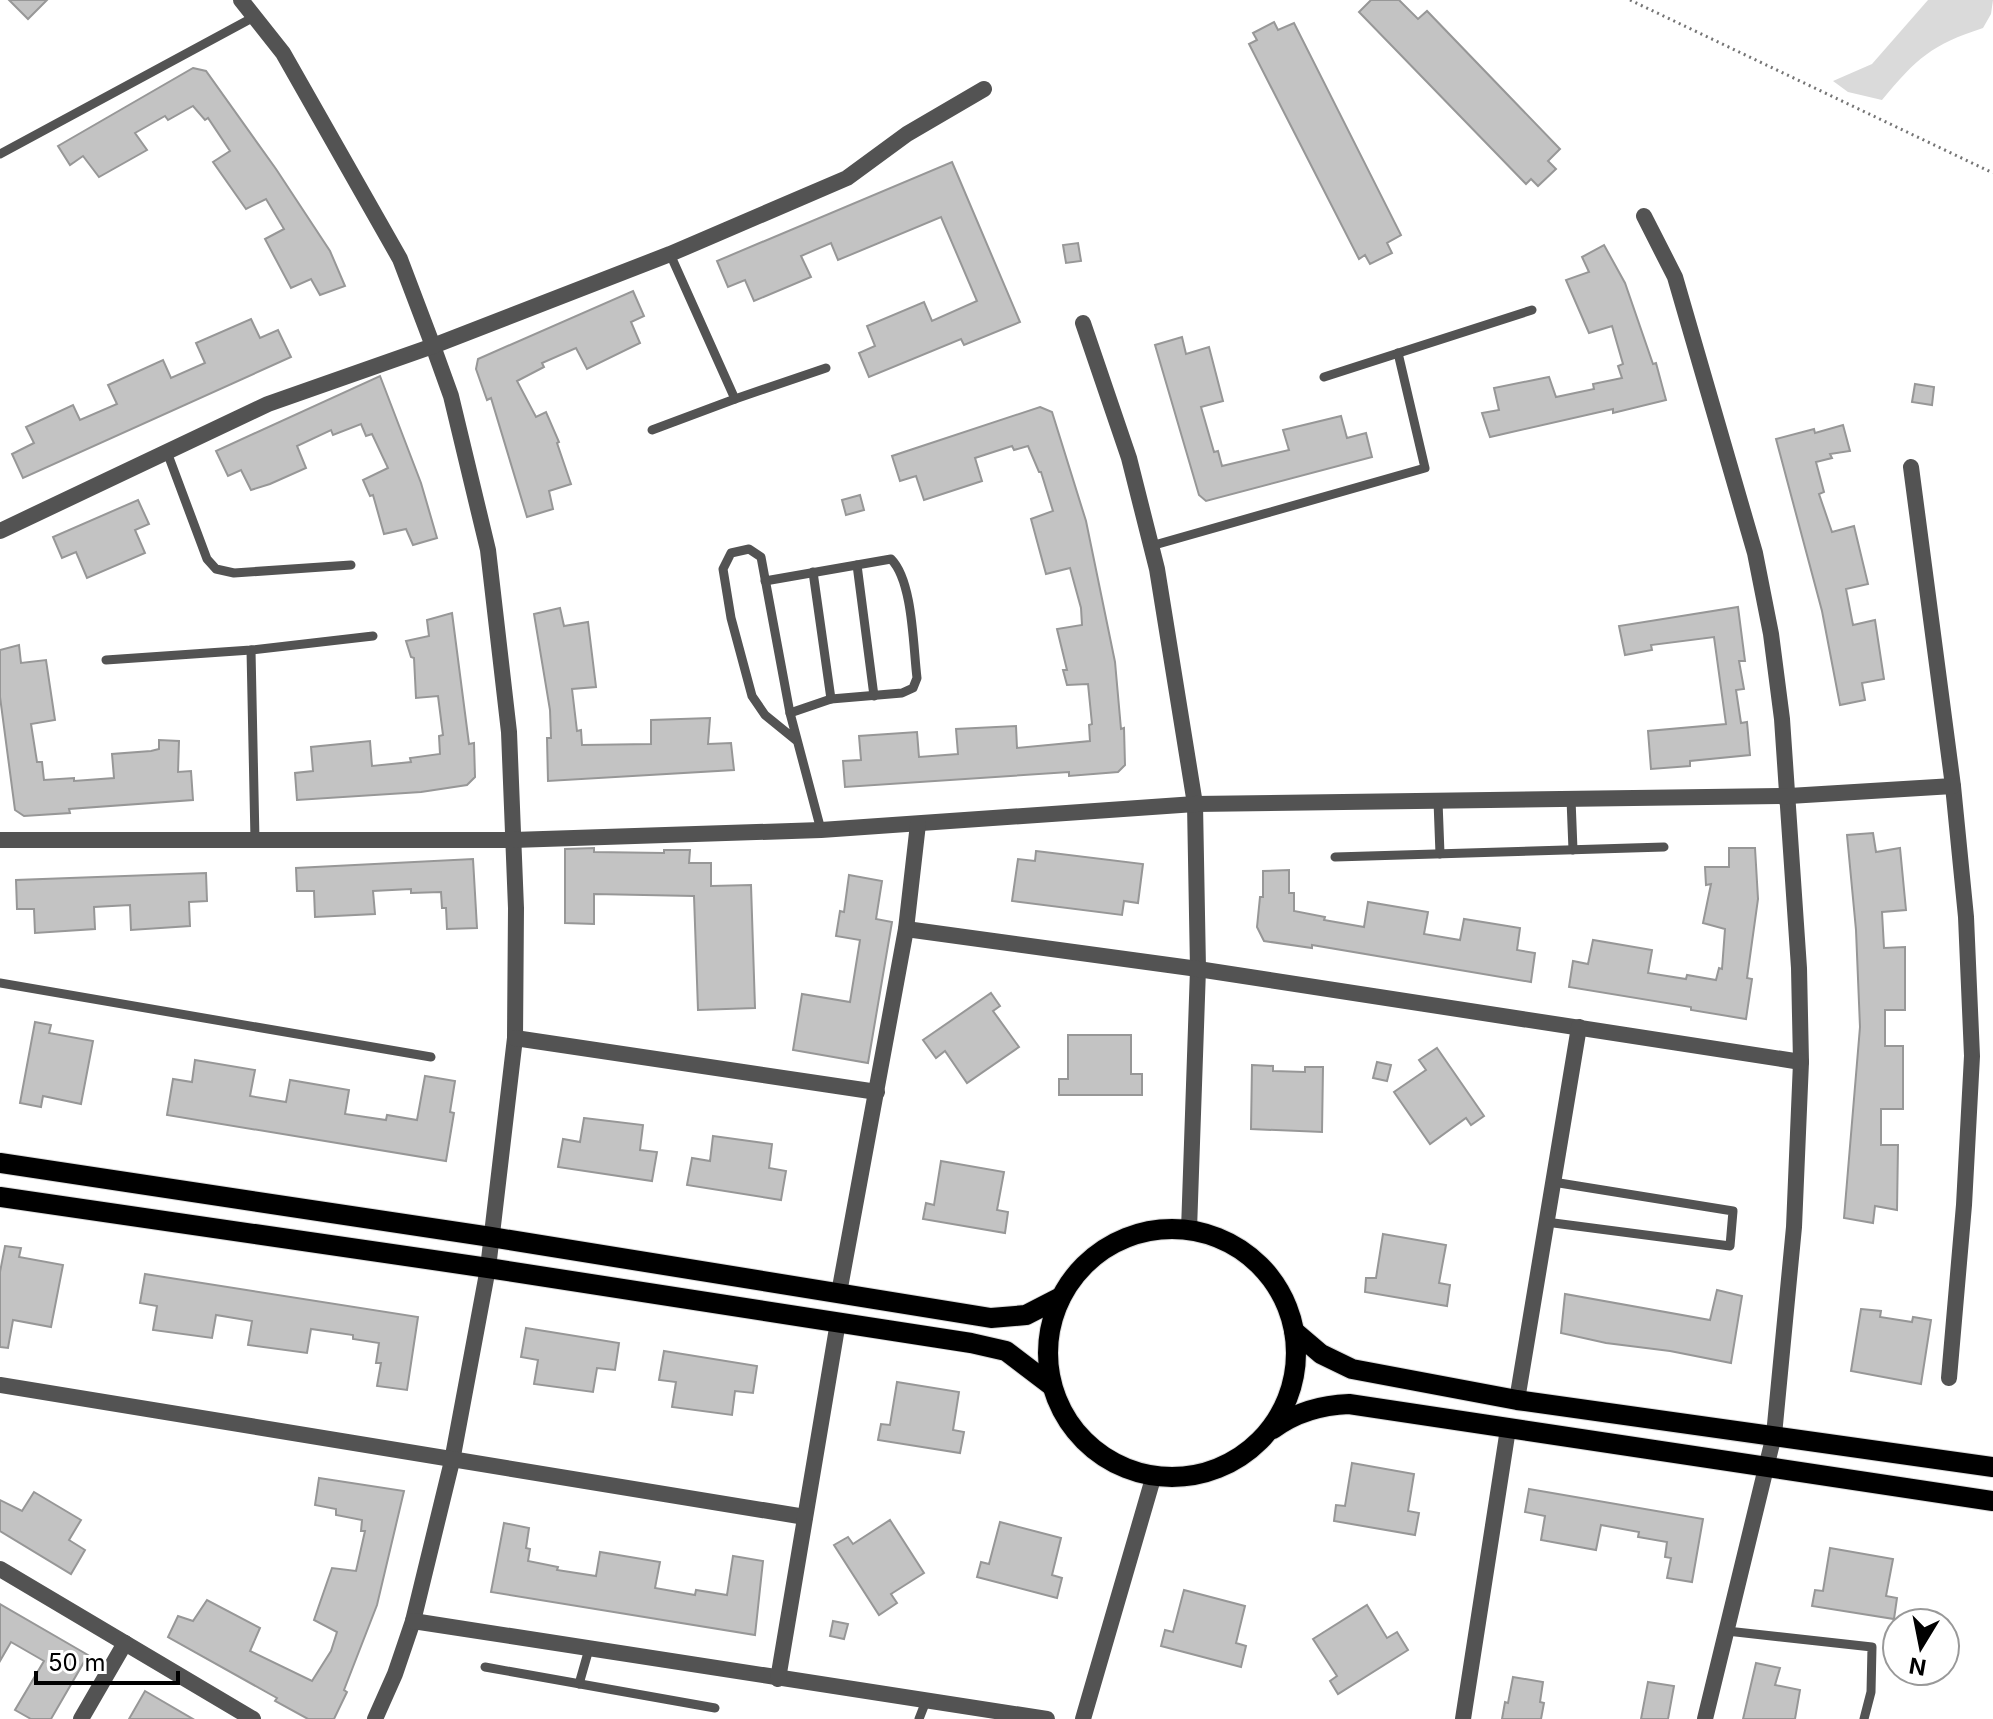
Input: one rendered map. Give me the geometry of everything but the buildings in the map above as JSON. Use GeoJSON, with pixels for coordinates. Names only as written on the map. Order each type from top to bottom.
{"type":"FeatureCollection","features":[{"type":"Feature","properties":{"kind":"main road"},"geometry":{"type":"LineString","coordinates":[[0,1163],[491,1237],[991,1318],[1026,1315],[1061,1297]]}},
{"type":"Feature","properties":{"kind":"main road"},"geometry":{"type":"LineString","coordinates":[[0,1197],[971,1343],[1006,1351],[1052,1386]]}},
{"type":"Feature","properties":{"kind":"main road"},"geometry":{"type":"LineString","coordinates":[[1154,1230],[1189,1230],[1222,1240],[1264,1270],[1283,1298],[1294,1331],[1294,1378],[1283,1407],[1266,1433],[1251,1448],[1215,1469],[1175,1476],[1154,1475],[1123,1466],[1096,1451],[1074,1428],[1052,1386],[1049,1332],[1061,1297],[1086,1263],[1122,1240],[1154,1230]]}},
{"type":"Feature","properties":{"kind":"main road"},"geometry":{"type":"LineString","coordinates":[[1294,1331],[1321,1354],[1352,1369],[1517,1400],[1993,1467]]}},
{"type":"Feature","properties":{"kind":"main road"},"geometry":{"type":"LineString","coordinates":[[1266,1433],[1305,1411],[1349,1404],[1993,1501]]}},
{"type":"Feature","properties":{"kind":"street"},"geometry":{"type":"LineString","coordinates":[[241,0],[283,53],[400,259],[433,346],[451,396],[488,550],[509,732],[517,923],[515,1038],[488,1268],[452,1461],[413,1621],[375,1719]]}},
{"type":"Feature","properties":{"kind":"street"},"geometry":{"type":"LineString","coordinates":[[0,531],[268,404],[433,346],[670,254],[847,178],[907,134],[984,89]]}},
{"type":"Feature","properties":{"kind":"street"},"geometry":{"type":"LineString","coordinates":[[1644,216],[1675,277],[1755,553],[1771,634],[1789,796],[1799,968],[1801,1062],[1794,1227],[1774,1435],[1705,1719]]}},
{"type":"Feature","properties":{"kind":"street"},"geometry":{"type":"LineString","coordinates":[[1083,323],[1129,458],[1157,569],[1195,804],[1198,969],[1189,1230]]}},
{"type":"Feature","properties":{"kind":"street"},"geometry":{"type":"LineString","coordinates":[[1911,467],[1953,786],[1966,917],[1972,1056],[1964,1205],[1949,1378]]}},
{"type":"Feature","properties":{"kind":"street"},"geometry":{"type":"LineString","coordinates":[[0,840],[513,840],[821,830],[1195,804],[1789,796],[1953,786]]}},
{"type":"Feature","properties":{"kind":"street"},"geometry":{"type":"LineString","coordinates":[[839,1293],[906,929],[918,824]]}},
{"type":"Feature","properties":{"kind":"street"},"geometry":{"type":"LineString","coordinates":[[906,929],[1198,969],[1801,1062]]}},
{"type":"Feature","properties":{"kind":"street"},"geometry":{"type":"LineString","coordinates":[[1517,1400],[1579,1027]]}},
{"type":"Feature","properties":{"kind":"street"},"geometry":{"type":"LineString","coordinates":[[515,1038],[877,1092]]}},
{"type":"Feature","properties":{"kind":"street"},"geometry":{"type":"LineString","coordinates":[[778,1679],[838,1322]]}},
{"type":"Feature","properties":{"kind":"street"},"geometry":{"type":"LineString","coordinates":[[0,1385],[805,1517]]}},
{"type":"Feature","properties":{"kind":"street"},"geometry":{"type":"LineString","coordinates":[[1463,1719],[1508,1429]]}},
{"type":"Feature","properties":{"kind":"street"},"geometry":{"type":"LineString","coordinates":[[1083,1719],[1154,1475]]}},
{"type":"Feature","properties":{"kind":"street"},"geometry":{"type":"LineString","coordinates":[[0,1569],[253,1719]]}},
{"type":"Feature","properties":{"kind":"street"},"geometry":{"type":"LineString","coordinates":[[413,1621],[1047,1719]]}},
{"type":"Feature","properties":{"kind":"street"},"geometry":{"type":"LineString","coordinates":[[81,1719],[125,1643]]}},
{"type":"Feature","properties":{"kind":"lane"},"geometry":{"type":"LineString","coordinates":[[0,154],[254,17]]}},
{"type":"Feature","properties":{"kind":"lane"},"geometry":{"type":"LineString","coordinates":[[670,254],[735,399]]}},
{"type":"Feature","properties":{"kind":"lane"},"geometry":{"type":"LineString","coordinates":[[1324,377],[1532,310]]}},
{"type":"Feature","properties":{"kind":"lane"},"geometry":{"type":"LineString","coordinates":[[1151,546],[1425,468],[1398,353]]}},
{"type":"Feature","properties":{"kind":"lane"},"geometry":{"type":"LineString","coordinates":[[652,430],[826,368]]}},
{"type":"Feature","properties":{"kind":"lane"},"geometry":{"type":"LineString","coordinates":[[167,452],[207,559],[216,569],[234,573],[351,565]]}},
{"type":"Feature","properties":{"kind":"lane"},"geometry":{"type":"LineString","coordinates":[[797,741],[765,715],[752,696],[731,618],[723,569],[731,553],[749,549],[761,557],[790,713],[821,830]]}},
{"type":"Feature","properties":{"kind":"lane"},"geometry":{"type":"LineString","coordinates":[[765,581],[891,559],[898,566],[905,586],[917,678],[913,688],[902,693],[831,699],[790,713]]}},
{"type":"Feature","properties":{"kind":"lane"},"geometry":{"type":"LineString","coordinates":[[857,565],[874,696]]}},
{"type":"Feature","properties":{"kind":"lane"},"geometry":{"type":"LineString","coordinates":[[813,572],[831,699]]}},
{"type":"Feature","properties":{"kind":"lane"},"geometry":{"type":"LineString","coordinates":[[106,660],[251,650],[373,636]]}},
{"type":"Feature","properties":{"kind":"lane"},"geometry":{"type":"LineString","coordinates":[[251,650],[255,840]]}},
{"type":"Feature","properties":{"kind":"lane"},"geometry":{"type":"LineString","coordinates":[[1571,799],[1573,850]]}},
{"type":"Feature","properties":{"kind":"lane"},"geometry":{"type":"LineString","coordinates":[[1438,801],[1440,854]]}},
{"type":"Feature","properties":{"kind":"lane"},"geometry":{"type":"LineString","coordinates":[[1335,857],[1664,847]]}},
{"type":"Feature","properties":{"kind":"lane"},"geometry":{"type":"LineString","coordinates":[[0,983],[431,1057]]}},
{"type":"Feature","properties":{"kind":"lane"},"geometry":{"type":"LineString","coordinates":[[1546,1222],[1730,1246],[1733,1211],[1553,1182]]}},
{"type":"Feature","properties":{"kind":"lane"},"geometry":{"type":"LineString","coordinates":[[1727,1631],[1872,1647],[1871,1692],[1864,1719]]}},
{"type":"Feature","properties":{"kind":"lane"},"geometry":{"type":"LineString","coordinates":[[579,1684],[589,1649]]}},
{"type":"Feature","properties":{"kind":"lane"},"geometry":{"type":"LineString","coordinates":[[485,1667],[715,1708]]}},
{"type":"Feature","properties":{"kind":"lane"},"geometry":{"type":"LineString","coordinates":[[919,1719],[926,1701]]}},
{"type":"Feature","properties":{"kind":"path"},"geometry":{"type":"LineString","coordinates":[[1630,0],[1993,173]]}},
{"type":"Feature","properties":{"kind":"shaded area"},"geometry":{"type":"Polygon","coordinates":[[[1928,0],[1993,0],[1991,14],[1983,28],[1937,47],[1905,73],[1882,100],[1848,92],[1833,81],[1872,64],[1928,0]]]}}]}
